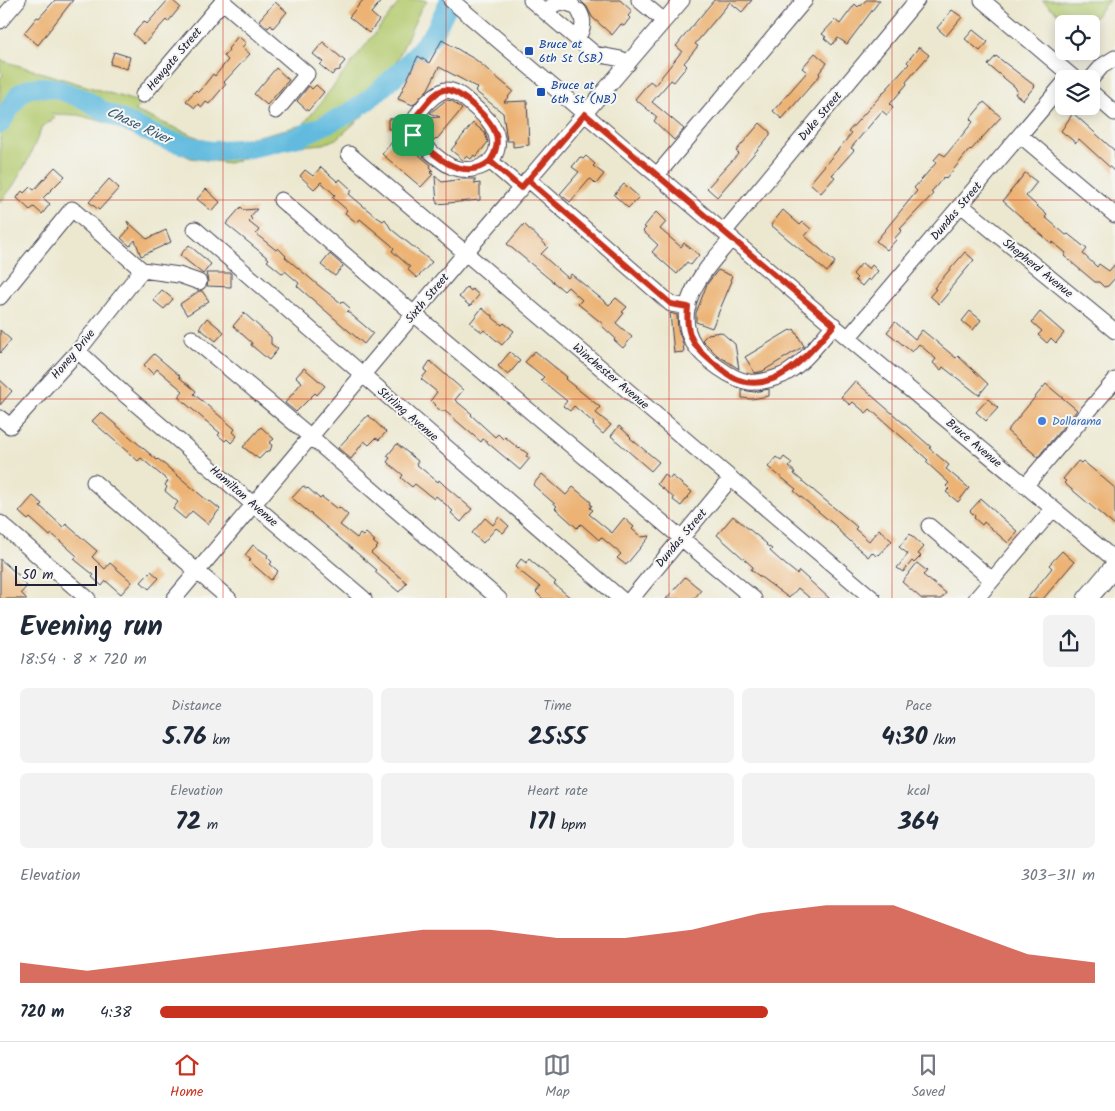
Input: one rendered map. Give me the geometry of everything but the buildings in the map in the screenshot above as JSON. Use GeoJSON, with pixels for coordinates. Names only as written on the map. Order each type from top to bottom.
{"type":"FeatureCollection","features":[{"type":"Feature","properties":{"kind":"main road"},"geometry":{"type":"LineString","coordinates":[[1087,598],[1115,566]]}},
{"type":"Feature","properties":{"kind":"street"},"geometry":{"type":"LineString","coordinates":[[0,21],[18,0]]}},
{"type":"Feature","properties":{"kind":"street","name":"Bruce Avenue"},"geometry":{"type":"LineString","coordinates":[[451,0],[848,338],[1115,560]]}},
{"type":"Feature","properties":{"kind":"street"},"geometry":{"type":"LineString","coordinates":[[531,0],[595,54],[621,59],[628,64]]}},
{"type":"Feature","properties":{"kind":"street"},"geometry":{"type":"LineString","coordinates":[[639,0],[664,21]]}},
{"type":"Feature","properties":{"kind":"street","name":"Sixth Street"},"geometry":{"type":"LineString","coordinates":[[174,598],[682,0]]}},
{"type":"Feature","properties":{"kind":"street"},"geometry":{"type":"LineString","coordinates":[[657,175],[805,0]]}},
{"type":"Feature","properties":{"kind":"street","name":"Duke Street"},"geometry":{"type":"LineString","coordinates":[[728,235],[917,0]]}},
{"type":"Feature","properties":{"kind":"street"},"geometry":{"type":"LineString","coordinates":[[982,0],[1059,70]]}},
{"type":"Feature","properties":{"kind":"street"},"geometry":{"type":"LineString","coordinates":[[223,1],[307,74],[276,111]]}},
{"type":"Feature","properties":{"kind":"street","name":"Hewgate Street"},"geometry":{"type":"LineString","coordinates":[[143,96],[223,1]]}},
{"type":"Feature","properties":{"kind":"street"},"geometry":{"type":"LineString","coordinates":[[546,12],[552,6],[564,2],[575,8],[583,21],[582,30],[577,38]]}},
{"type":"Feature","properties":{"kind":"street"},"geometry":{"type":"LineString","coordinates":[[1099,70],[1115,58]]}},
{"type":"Feature","properties":{"kind":"street"},"geometry":{"type":"LineString","coordinates":[[445,90],[455,92],[481,113],[492,126],[497,140],[490,161],[484,166],[471,170],[454,168],[448,165],[413,135],[412,127],[418,113],[438,92],[445,90]]}},
{"type":"Feature","properties":{"kind":"street","name":"Dundas Street"},"geometry":{"type":"LineString","coordinates":[[848,338],[1055,95]]}},
{"type":"Feature","properties":{"kind":"street"},"geometry":{"type":"LineString","coordinates":[[1100,100],[1115,113]]}},
{"type":"Feature","properties":{"kind":"street"},"geometry":{"type":"LineString","coordinates":[[1020,135],[1115,215]]}},
{"type":"Feature","properties":{"kind":"street","name":"Winchester Avenue"},"geometry":{"type":"LineString","coordinates":[[349,154],[873,598]]}},
{"type":"Feature","properties":{"kind":"street"},"geometry":{"type":"LineString","coordinates":[[490,161],[525,184],[671,304],[688,307]]}},
{"type":"Feature","properties":{"kind":"street"},"geometry":{"type":"LineString","coordinates":[[281,200],[414,314],[754,598]]}},
{"type":"Feature","properties":{"kind":"street","name":"Shepherd Avenue"},"geometry":{"type":"LineString","coordinates":[[961,205],[1115,331]]}},
{"type":"Feature","properties":{"kind":"street"},"geometry":{"type":"LineString","coordinates":[[0,296],[72,209],[142,270],[179,275],[199,282]]}},
{"type":"Feature","properties":{"kind":"street","name":"Stirling Avenue"},"geometry":{"type":"LineString","coordinates":[[195,229],[621,598]]}},
{"type":"Feature","properties":{"kind":"street"},"geometry":{"type":"LineString","coordinates":[[728,235],[692,292],[688,307],[686,321],[689,333],[699,351],[726,373],[737,379],[751,382],[769,380],[783,375],[794,368],[814,349],[834,325]]}},
{"type":"Feature","properties":{"kind":"street","name":"Honey Drive"},"geometry":{"type":"LineString","coordinates":[[0,418],[10,426],[78,351],[142,270]]}},
{"type":"Feature","properties":{"kind":"street"},"geometry":{"type":"LineString","coordinates":[[192,338],[499,598]]}},
{"type":"Feature","properties":{"kind":"street","name":"Hamilton Avenue"},"geometry":{"type":"LineString","coordinates":[[78,351],[124,393],[364,598]]}},
{"type":"Feature","properties":{"kind":"street"},"geometry":{"type":"LineString","coordinates":[[1025,486],[1115,380]]}},
{"type":"Feature","properties":{"kind":"street","name":"Dundas Street"},"geometry":{"type":"LineString","coordinates":[[631,598],[731,478]]}},
{"type":"Feature","properties":{"kind":"street"},"geometry":{"type":"LineString","coordinates":[[94,482],[229,598]]}},
{"type":"Feature","properties":{"kind":"street"},"geometry":{"type":"LineString","coordinates":[[976,598],[1053,509]]}},
{"type":"Feature","properties":{"kind":"street"},"geometry":{"type":"LineString","coordinates":[[0,523],[88,598]]}},
{"type":"Feature","properties":{"kind":"street"},"geometry":{"type":"LineString","coordinates":[[929,526],[992,580]]}},
{"type":"Feature","properties":{"kind":"green space"},"geometry":{"type":"Polygon","coordinates":[[[401,0],[425,0],[427,2],[421,8],[378,102],[338,138],[324,144],[273,148],[229,163],[191,158],[122,127],[78,115],[51,114],[55,118],[42,127],[28,160],[13,186],[0,203],[0,79],[3,74],[0,71],[0,60],[142,103],[135,111],[218,146],[303,125],[401,0]]]}},
{"type":"Feature","properties":{"kind":"green space"},"geometry":{"type":"Polygon","coordinates":[[[1042,0],[1109,0],[1096,15],[1060,15],[1042,0]]]}},
{"type":"Feature","properties":{"kind":"waterway","name":"Chase River"},"geometry":{"type":"LineString","coordinates":[[0,124],[20,93],[30,88],[44,87],[57,89],[86,100],[101,110],[164,139],[200,149],[212,151],[250,148],[299,137],[348,114],[368,100],[404,68],[434,33],[450,0]]}},
{"type":"Feature","properties":{"kind":"place","name":"Bruce at 6th St (SB)"},"geometry":{"type":"Point","coordinates":[529,51]}},
{"type":"Feature","properties":{"kind":"place","name":"Bruce at 6th St (NB)"},"geometry":{"type":"Point","coordinates":[541,92]}},
{"type":"Feature","properties":{"kind":"place","name":"Dollarama"},"geometry":{"type":"Point","coordinates":[1042,421]}},
{"type":"Feature","properties":{"kind":"route"},"geometry":{"type":"LineString","coordinates":[[413,135],[412,127],[418,113],[434,96],[438,92],[445,90],[455,92],[488,120],[496,133],[497,140],[493,158],[490,161],[521,188],[585,114],[834,325],[814,349],[794,368],[783,375],[769,380],[751,382],[737,379],[726,373],[699,351],[694,344],[686,321],[688,307],[671,304],[528,180],[521,188],[490,161],[480,168],[471,170],[454,168],[413,135]]}}]}
